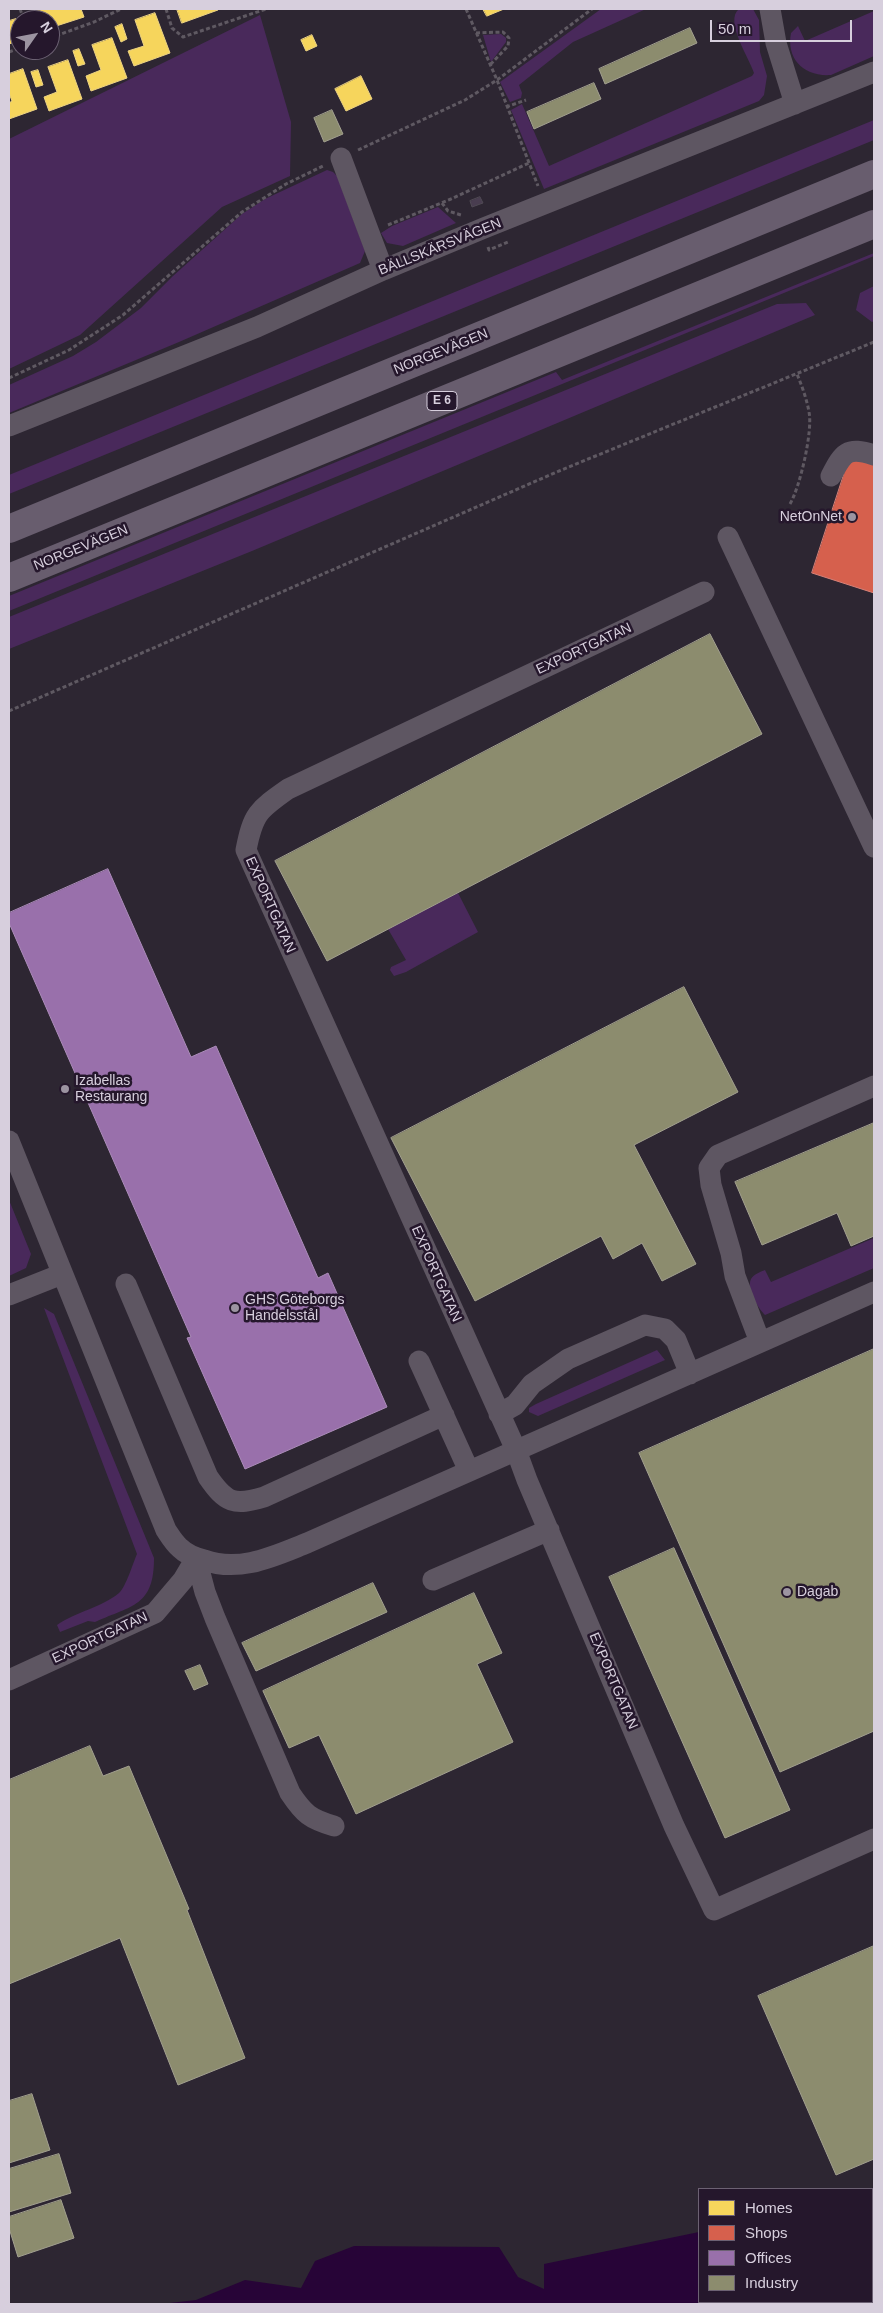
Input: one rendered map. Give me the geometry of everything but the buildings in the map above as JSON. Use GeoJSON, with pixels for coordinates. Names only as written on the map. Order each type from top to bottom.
{"type":"FeatureCollection","features":[{"type":"Feature","properties":{"kind":"highway","name":"NORGEVÄGEN"},"geometry":{"type":"LineString","coordinates":[[9,529],[874,174]]}},
{"type":"Feature","properties":{"kind":"highway","name":"NORGEVÄGEN"},"geometry":{"type":"LineString","coordinates":[[9,578],[874,224]]}},
{"type":"Feature","properties":{"kind":"street"},"geometry":{"type":"LineString","coordinates":[[770,9],[776,43],[795,104]]}},
{"type":"Feature","properties":{"kind":"street","name":"BÄLLSKÄRSVÄGEN"},"geometry":{"type":"LineString","coordinates":[[9,426],[257,326],[383,270],[544,204],[874,72]]}},
{"type":"Feature","properties":{"kind":"street"},"geometry":{"type":"LineString","coordinates":[[341,158],[383,270]]}},
{"type":"Feature","properties":{"kind":"street"},"geometry":{"type":"LineString","coordinates":[[830,476],[841,458],[850,451],[859,450],[874,455]]}},
{"type":"Feature","properties":{"kind":"street"},"geometry":{"type":"LineString","coordinates":[[728,536],[874,847]]}},
{"type":"Feature","properties":{"kind":"street","name":"EXPORTGATAN"},"geometry":{"type":"LineString","coordinates":[[704,592],[288,789],[264,805],[251,825],[246,850],[516,1450],[674,1826],[714,1910],[874,1839]]}},
{"type":"Feature","properties":{"kind":"street"},"geometry":{"type":"LineString","coordinates":[[760,1342],[735,1276],[731,1253],[710,1185],[709,1168],[718,1156],[874,1086]]}},
{"type":"Feature","properties":{"kind":"street"},"geometry":{"type":"LineString","coordinates":[[9,1141],[166,1530],[180,1549],[196,1558],[214,1564],[255,1563],[308,1543],[874,1292]]}},
{"type":"Feature","properties":{"kind":"street"},"geometry":{"type":"LineString","coordinates":[[9,1295],[62,1274]]}},
{"type":"Feature","properties":{"kind":"street"},"geometry":{"type":"LineString","coordinates":[[126,1284],[208,1477],[218,1492],[228,1500],[246,1502],[264,1497],[444,1415]]}},
{"type":"Feature","properties":{"kind":"street"},"geometry":{"type":"LineString","coordinates":[[499,1414],[515,1405],[532,1384],[568,1359],[645,1325],[665,1329],[676,1340],[690,1374]]}},
{"type":"Feature","properties":{"kind":"street"},"geometry":{"type":"LineString","coordinates":[[419,1361],[469,1471]]}},
{"type":"Feature","properties":{"kind":"street"},"geometry":{"type":"LineString","coordinates":[[433,1580],[550,1530]]}},
{"type":"Feature","properties":{"kind":"street"},"geometry":{"type":"LineString","coordinates":[[196,1558],[205,1592],[215,1618],[290,1793],[302,1810],[315,1821],[334,1826]]}},
{"type":"Feature","properties":{"kind":"street","name":"EXPORTGATAN"},"geometry":{"type":"LineString","coordinates":[[9,1680],[156,1613],[183,1580],[196,1558]]}},
{"type":"Feature","properties":{"kind":"path"},"geometry":{"type":"LineString","coordinates":[[60,34],[94,22],[121,9]]}},
{"type":"Feature","properties":{"kind":"path"},"geometry":{"type":"LineString","coordinates":[[166,9],[172,28],[182,37],[266,9]]}},
{"type":"Feature","properties":{"kind":"path"},"geometry":{"type":"LineString","coordinates":[[466,9],[497,80],[544,204]]}},
{"type":"Feature","properties":{"kind":"path"},"geometry":{"type":"LineString","coordinates":[[9,378],[69,350],[123,315],[242,212],[286,184],[465,100],[497,80],[592,9]]}},
{"type":"Feature","properties":{"kind":"path"},"geometry":{"type":"LineString","coordinates":[[476,32],[504,32],[509,38],[508,46],[490,65]]}},
{"type":"Feature","properties":{"kind":"path"},"geometry":{"type":"LineString","coordinates":[[506,107],[526,100]]}},
{"type":"Feature","properties":{"kind":"path"},"geometry":{"type":"LineString","coordinates":[[370,234],[529,163]]}},
{"type":"Feature","properties":{"kind":"path"},"geometry":{"type":"LineString","coordinates":[[442,203],[453,215],[466,214]]}},
{"type":"Feature","properties":{"kind":"path"},"geometry":{"type":"LineString","coordinates":[[9,711],[559,471],[874,342]]}},
{"type":"Feature","properties":{"kind":"path"},"geometry":{"type":"LineString","coordinates":[[790,504],[797,492],[804,460],[810,414],[797,374]]}},
{"type":"Feature","properties":{"kind":"shaded area"},"geometry":{"type":"Polygon","coordinates":[[[601,9],[646,9],[573,42],[519,85],[522,93],[521,98],[510,102],[500,82],[601,9]]]}},
{"type":"Feature","properties":{"kind":"shaded area"},"geometry":{"type":"Polygon","coordinates":[[[739,9],[753,9],[759,20],[760,52],[767,76],[764,95],[759,101],[544,189],[511,110],[522,104],[549,166],[752,76],[754,73],[739,40],[734,22],[735,15],[739,9]]]}},
{"type":"Feature","properties":{"kind":"shaded area"},"geometry":{"type":"Polygon","coordinates":[[[874,11],[874,56],[831,75],[813,73],[805,69],[794,58],[791,51],[791,33],[798,26],[805,41],[874,11]]]}},
{"type":"Feature","properties":{"kind":"shaded area"},"geometry":{"type":"Polygon","coordinates":[[[260,15],[291,122],[290,176],[222,207],[80,335],[9,369],[9,139],[260,15]]]}},
{"type":"Feature","properties":{"kind":"shaded area"},"geometry":{"type":"Polygon","coordinates":[[[501,34],[506,38],[506,42],[491,62],[483,35],[501,34]]]}},
{"type":"Feature","properties":{"kind":"shaded area"},"geometry":{"type":"Polygon","coordinates":[[[874,120],[874,140],[9,494],[9,475],[874,120]]]}},
{"type":"Feature","properties":{"kind":"shaded area"},"geometry":{"type":"Polygon","coordinates":[[[327,170],[337,176],[365,251],[360,263],[179,342],[9,413],[9,385],[73,356],[96,342],[141,308],[173,276],[242,214],[265,199],[327,170]]]}},
{"type":"Feature","properties":{"kind":"shaded area"},"geometry":{"type":"Polygon","coordinates":[[[438,207],[456,223],[403,246],[387,243],[381,233],[392,226],[438,207]]]}},
{"type":"Feature","properties":{"kind":"shaded area"},"geometry":{"type":"Polygon","coordinates":[[[874,253],[874,256],[9,611],[9,596],[556,372],[562,380],[874,253]]]}},
{"type":"Feature","properties":{"kind":"shaded area"},"geometry":{"type":"Polygon","coordinates":[[[874,286],[874,321],[872,322],[856,310],[860,293],[874,286]]]}},
{"type":"Feature","properties":{"kind":"shaded area"},"geometry":{"type":"Polygon","coordinates":[[[806,303],[815,315],[252,551],[9,649],[9,617],[777,304],[806,303]]]}},
{"type":"Feature","properties":{"kind":"shaded area"},"geometry":{"type":"Polygon","coordinates":[[[458,893],[478,932],[406,972],[394,976],[390,970],[391,967],[406,960],[388,929],[458,893]]]}},
{"type":"Feature","properties":{"kind":"shaded area"},"geometry":{"type":"Polygon","coordinates":[[[9,1200],[31,1254],[26,1268],[9,1276],[9,1200]]]}},
{"type":"Feature","properties":{"kind":"shaded area"},"geometry":{"type":"Polygon","coordinates":[[[874,1238],[874,1268],[765,1315],[759,1308],[750,1288],[751,1279],[755,1274],[765,1270],[771,1282],[874,1238]]]}},
{"type":"Feature","properties":{"kind":"shaded area"},"geometry":{"type":"Polygon","coordinates":[[[44,1308],[54,1314],[154,1558],[150,1586],[139,1602],[95,1622],[88,1621],[60,1632],[57,1625],[105,1602],[122,1590],[137,1554],[44,1308]]]}},
{"type":"Feature","properties":{"kind":"shaded area"},"geometry":{"type":"Polygon","coordinates":[[[657,1350],[665,1360],[538,1416],[529,1412],[529,1408],[536,1404],[657,1350]]]}},
{"type":"Feature","properties":{"kind":"shaded area"},"geometry":{"type":"Polygon","coordinates":[[[873,2220],[874,2304],[161,2304],[196,2300],[245,2280],[301,2288],[315,2261],[354,2246],[499,2247],[518,2277],[544,2289],[544,2264],[698,2232],[698,2303],[873,2303],[873,2220]]]}},
{"type":"Feature","properties":{"kind":"place","name":"NetOnNet"},"geometry":{"type":"Point","coordinates":[852,517]}},
{"type":"Feature","properties":{"kind":"place","name":"Izabellas Restaurang"},"geometry":{"type":"Point","coordinates":[65,1089]}},
{"type":"Feature","properties":{"kind":"place","name":"GHS Göteborgs Handelsstål"},"geometry":{"type":"Point","coordinates":[235,1308]}},
{"type":"Feature","properties":{"kind":"place","name":"Dagab"},"geometry":{"type":"Point","coordinates":[787,1592]}}]}
